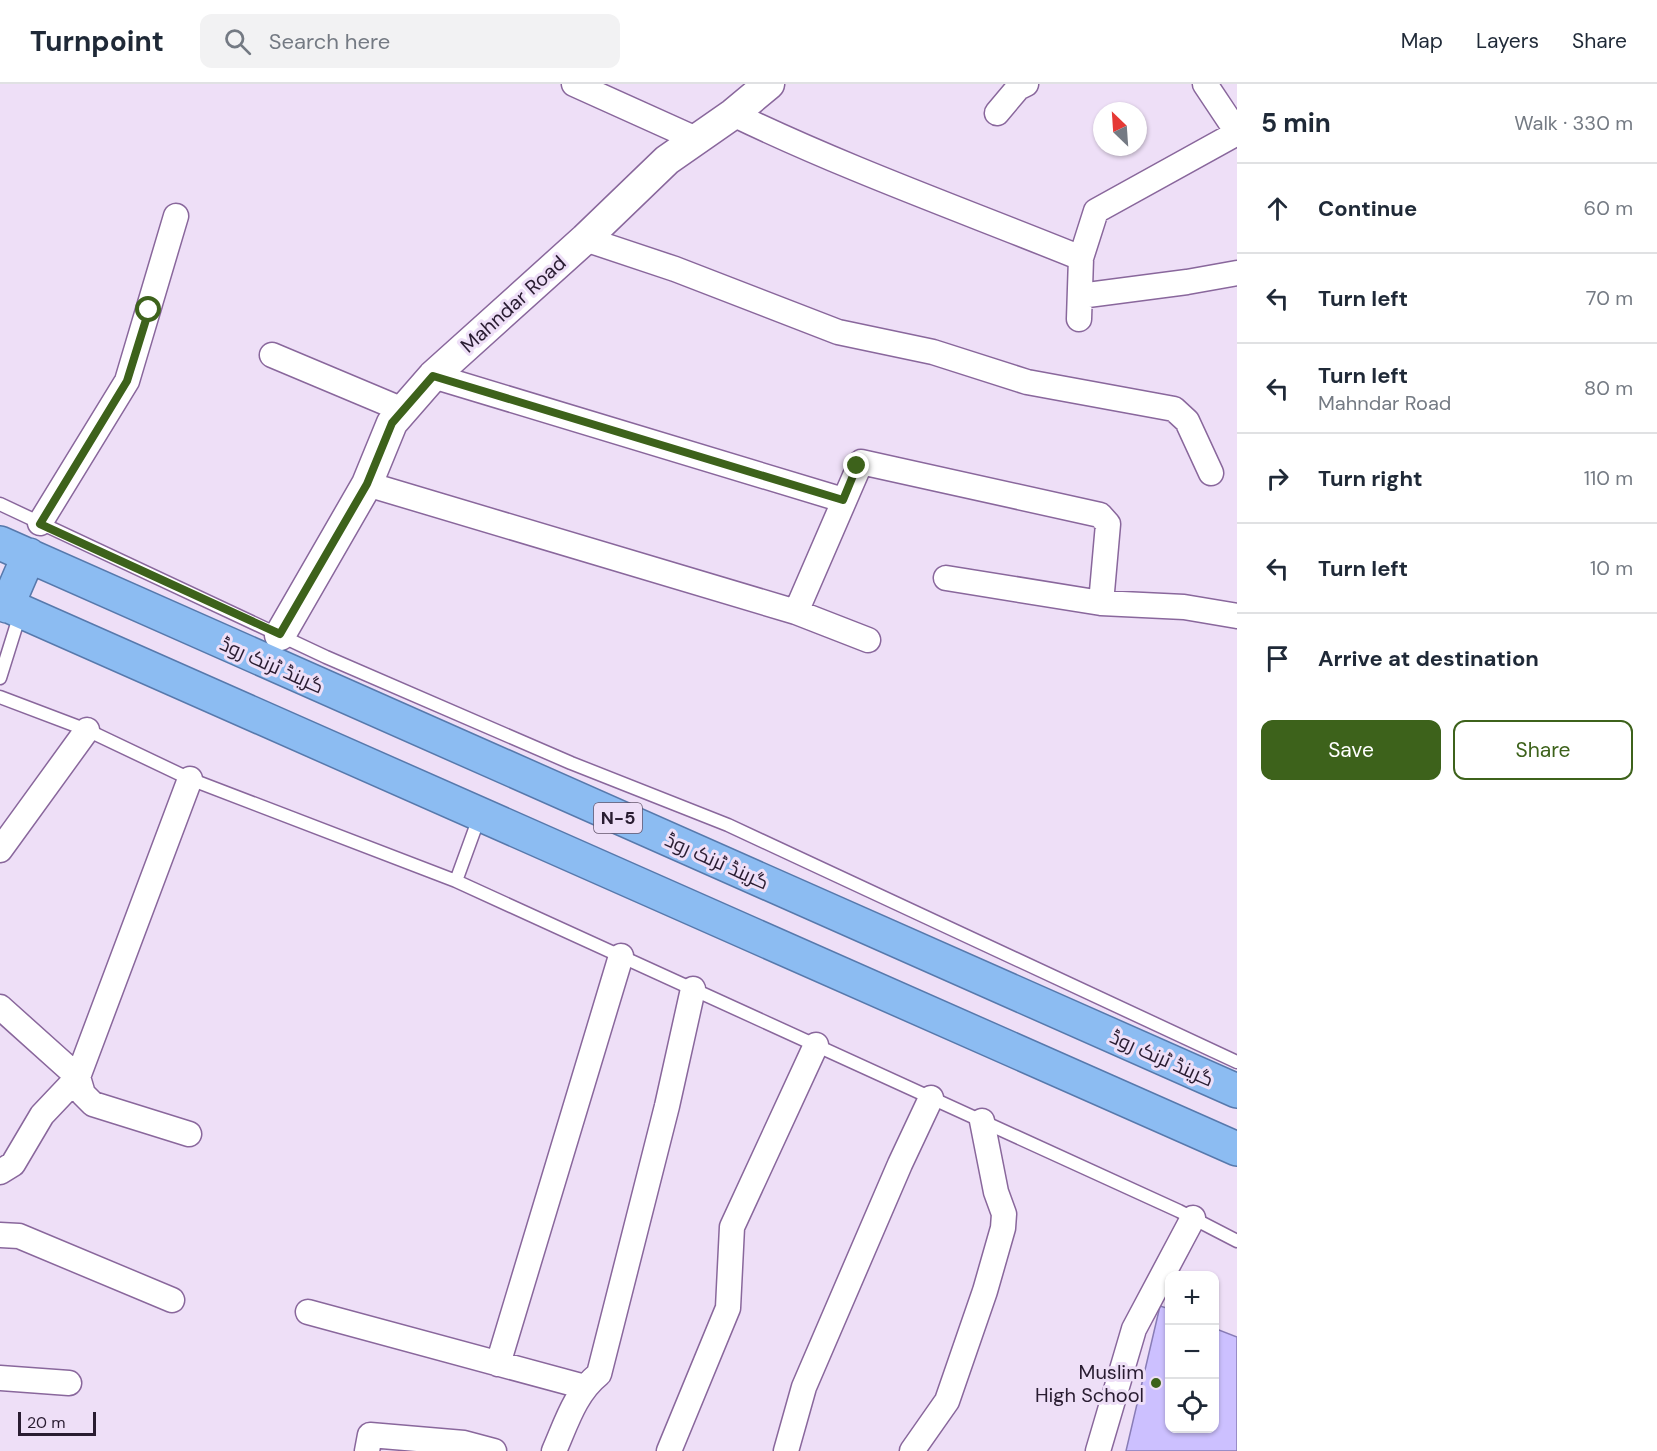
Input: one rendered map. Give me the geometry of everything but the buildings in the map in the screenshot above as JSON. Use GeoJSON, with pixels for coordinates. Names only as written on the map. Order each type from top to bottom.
{"type":"FeatureCollection","features":[{"type":"Feature","properties":{"kind":"highway"},"geometry":{"type":"LineString","coordinates":[[9,607],[14,549]]}},
{"type":"Feature","properties":{"kind":"highway","name":"گرینڈ ٹرنک روڈ"},"geometry":{"type":"LineString","coordinates":[[14,549],[1237,1091]]}},
{"type":"Feature","properties":{"kind":"highway","name":"N-5"},"geometry":{"type":"LineString","coordinates":[[9,607],[1237,1149]]}},
{"type":"Feature","properties":{"kind":"street"},"geometry":{"type":"LineString","coordinates":[[574,84],[696,139]]}},
{"type":"Feature","properties":{"kind":"street","name":"Mahndar Road"},"geometry":{"type":"LineString","coordinates":[[280,634],[367,484],[392,423],[433,376],[585,239],[667,160],[734,114],[769,84]]}},
{"type":"Feature","properties":{"kind":"street"},"geometry":{"type":"LineString","coordinates":[[997,113],[1018,88],[1026,84]]}},
{"type":"Feature","properties":{"kind":"street"},"geometry":{"type":"LineString","coordinates":[[1205,84],[1237,132],[1096,211],[1081,258],[1080,307],[1237,273]]}},
{"type":"Feature","properties":{"kind":"street"},"geometry":{"type":"LineString","coordinates":[[734,114],[797,145],[906,191],[1081,258]]}},
{"type":"Feature","properties":{"kind":"street"},"geometry":{"type":"LineString","coordinates":[[40,524],[127,381],[176,216]]}},
{"type":"Feature","properties":{"kind":"street"},"geometry":{"type":"LineString","coordinates":[[585,239],[675,269],[838,332],[933,352],[1027,382],[1174,409],[1187,421],[1211,473]]}},
{"type":"Feature","properties":{"kind":"street"},"geometry":{"type":"LineString","coordinates":[[272,354],[403,410]]}},
{"type":"Feature","properties":{"kind":"street"},"geometry":{"type":"LineString","coordinates":[[433,376],[843,500]]}},
{"type":"Feature","properties":{"kind":"street"},"geometry":{"type":"LineString","coordinates":[[796,612],[861,462],[1100,515],[1108,524],[1101,603]]}},
{"type":"Feature","properties":{"kind":"street"},"geometry":{"type":"LineString","coordinates":[[367,484],[796,612],[868,640]]}},
{"type":"Feature","properties":{"kind":"street"},"geometry":{"type":"LineString","coordinates":[[946,578],[1101,603],[1184,608],[1237,616]]}},
{"type":"Feature","properties":{"kind":"street"},"geometry":{"type":"LineString","coordinates":[[0,850],[87,730]]}},
{"type":"Feature","properties":{"kind":"street"},"geometry":{"type":"LineString","coordinates":[[0,1172],[13,1164],[42,1115],[78,1077],[190,779]]}},
{"type":"Feature","properties":{"kind":"street"},"geometry":{"type":"LineString","coordinates":[[498,1364],[621,956]]}},
{"type":"Feature","properties":{"kind":"street"},"geometry":{"type":"LineString","coordinates":[[554,1451],[576,1401],[585,1387],[599,1374],[667,1106],[693,989]]}},
{"type":"Feature","properties":{"kind":"street"},"geometry":{"type":"LineString","coordinates":[[0,1007],[78,1077],[82,1094],[93,1104],[189,1134]]}},
{"type":"Feature","properties":{"kind":"street"},"geometry":{"type":"LineString","coordinates":[[669,1451],[728,1308],[732,1227],[816,1045]]}},
{"type":"Feature","properties":{"kind":"street"},"geometry":{"type":"LineString","coordinates":[[786,1451],[804,1387],[900,1164],[931,1098]]}},
{"type":"Feature","properties":{"kind":"street"},"geometry":{"type":"LineString","coordinates":[[912,1451],[947,1401],[985,1291],[1003,1228],[1004,1214],[996,1192],[982,1121]]}},
{"type":"Feature","properties":{"kind":"street"},"geometry":{"type":"LineString","coordinates":[[1098,1451],[1134,1329],[1193,1218]]}},
{"type":"Feature","properties":{"kind":"street"},"geometry":{"type":"LineString","coordinates":[[0,1235],[19,1236],[172,1300]]}},
{"type":"Feature","properties":{"kind":"street"},"geometry":{"type":"LineString","coordinates":[[308,1312],[585,1387]]}},
{"type":"Feature","properties":{"kind":"street"},"geometry":{"type":"LineString","coordinates":[[0,1378],[69,1383]]}},
{"type":"Feature","properties":{"kind":"street"},"geometry":{"type":"LineString","coordinates":[[367,1451],[370,1435],[464,1443],[494,1451]]}},
{"type":"Feature","properties":{"kind":"lane"},"geometry":{"type":"LineString","coordinates":[[0,504],[280,634],[571,763],[728,825],[1237,1062]]}},
{"type":"Feature","properties":{"kind":"lane"},"geometry":{"type":"LineString","coordinates":[[0,678],[9,607]]}},
{"type":"Feature","properties":{"kind":"lane"},"geometry":{"type":"LineString","coordinates":[[0,697],[87,730],[190,779],[456,881],[1193,1218],[1237,1241]]}},
{"type":"Feature","properties":{"kind":"lane"},"geometry":{"type":"LineString","coordinates":[[456,881],[480,814]]}},
{"type":"Feature","properties":{"kind":"place","name":"Muslim High School"},"geometry":{"type":"Point","coordinates":[1156,1383]}},
{"type":"Feature","properties":{"kind":"route"},"geometry":{"type":"LineString","coordinates":[[149,310],[127,381],[40,524],[280,634],[367,484],[392,423],[433,376],[843,500],[857,466]]}}]}
